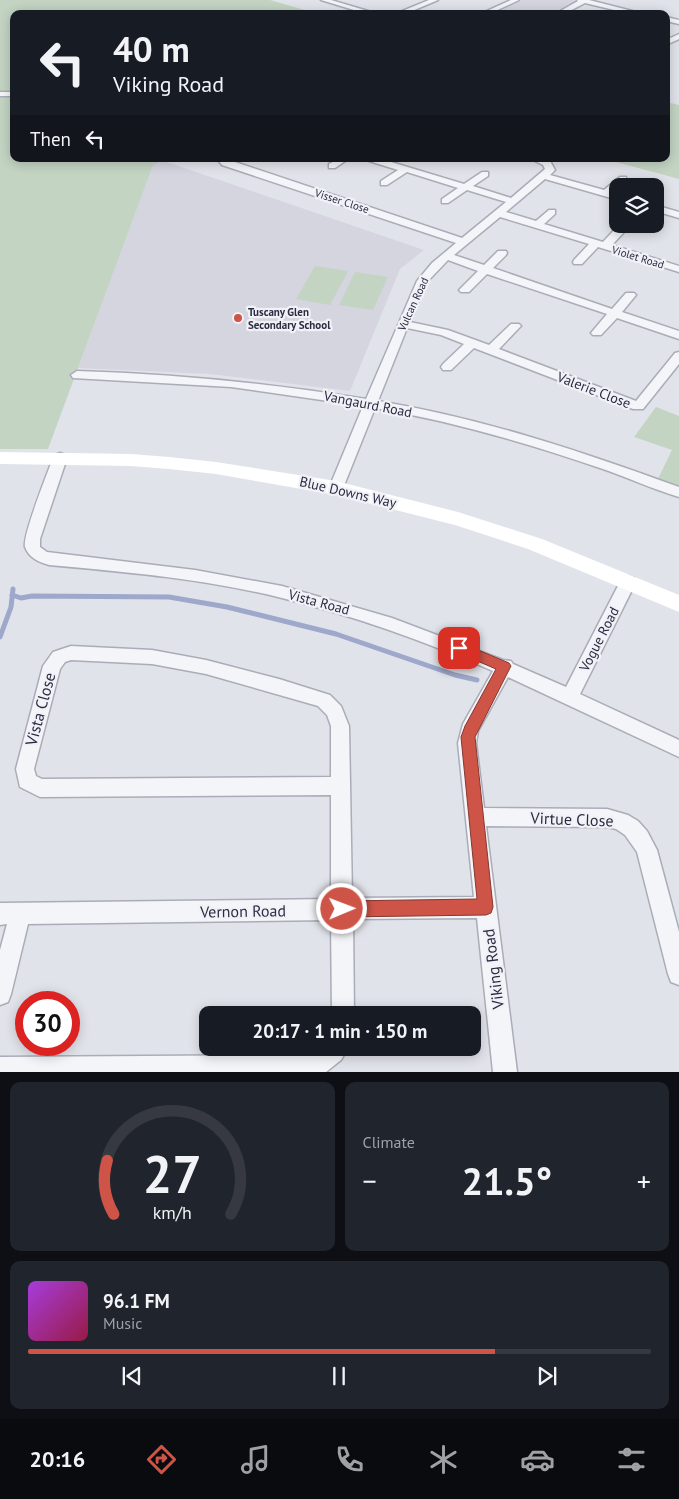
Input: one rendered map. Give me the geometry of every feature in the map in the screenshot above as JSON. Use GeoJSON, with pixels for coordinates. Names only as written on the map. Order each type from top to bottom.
{"type":"FeatureCollection","features":[{"type":"Feature","properties":{"kind":"street"},"geometry":{"type":"LineString","coordinates":[[324,0],[360,10]]}},
{"type":"Feature","properties":{"kind":"street"},"geometry":{"type":"LineString","coordinates":[[417,0],[427,3]]}},
{"type":"Feature","properties":{"kind":"street"},"geometry":{"type":"LineString","coordinates":[[409,10],[435,0]]}},
{"type":"Feature","properties":{"kind":"street"},"geometry":{"type":"LineString","coordinates":[[493,10],[516,0]]}},
{"type":"Feature","properties":{"kind":"street"},"geometry":{"type":"LineString","coordinates":[[565,10],[583,0],[624,10]]}},
{"type":"Feature","properties":{"kind":"street","name":"Visser Close"},"geometry":{"type":"LineString","coordinates":[[224,162],[464,242]]}},
{"type":"Feature","properties":{"kind":"street"},"geometry":{"type":"LineString","coordinates":[[332,166],[339,162]]}},
{"type":"Feature","properties":{"kind":"street"},"geometry":{"type":"LineString","coordinates":[[382,162],[512,201]]}},
{"type":"Feature","properties":{"kind":"street","name":"Vulcan Road"},"geometry":{"type":"LineString","coordinates":[[336,488],[422,281],[428,272],[446,256],[545,176],[550,170],[550,166],[541,162]]}},
{"type":"Feature","properties":{"kind":"street"},"geometry":{"type":"LineString","coordinates":[[384,183],[406,169]]}},
{"type":"Feature","properties":{"kind":"street"},"geometry":{"type":"LineString","coordinates":[[445,201],[485,174]]}},
{"type":"Feature","properties":{"kind":"street"},"geometry":{"type":"LineString","coordinates":[[545,176],[609,194]]}},
{"type":"Feature","properties":{"kind":"street"},"geometry":{"type":"LineString","coordinates":[[536,226],[552,212]]}},
{"type":"Feature","properties":{"kind":"street","name":"Violet Road"},"geometry":{"type":"LineString","coordinates":[[499,213],[600,245],[677,265]]}},
{"type":"Feature","properties":{"kind":"street","name":"Violet Road"},"geometry":{"type":"LineString","coordinates":[[578,262],[616,233]]}},
{"type":"Feature","properties":{"kind":"street"},"geometry":{"type":"LineString","coordinates":[[465,290],[502,253]]}},
{"type":"Feature","properties":{"kind":"street"},"geometry":{"type":"LineString","coordinates":[[446,256],[679,336]]}},
{"type":"Feature","properties":{"kind":"street"},"geometry":{"type":"LineString","coordinates":[[597,333],[630,295]]}},
{"type":"Feature","properties":{"kind":"street","name":"Valerie Close"},"geometry":{"type":"LineString","coordinates":[[403,324],[435,330],[638,406],[679,356]]}},
{"type":"Feature","properties":{"kind":"street"},"geometry":{"type":"LineString","coordinates":[[490,350],[515,326]]}},
{"type":"Feature","properties":{"kind":"street"},"geometry":{"type":"LineString","coordinates":[[447,367],[472,343]]}},
{"type":"Feature","properties":{"kind":"street","name":"Vangaurd Road"},"geometry":{"type":"LineString","coordinates":[[77,375],[202,380],[270,388],[371,404],[447,419],[516,437],[679,492]]}},
{"type":"Feature","properties":{"kind":"street","name":"Blue Downs Way"},"geometry":{"type":"LineString","coordinates":[[0,458],[131,460],[216,468],[336,488],[458,520],[534,544],[679,604]]}},
{"type":"Feature","properties":{"kind":"street","name":"Vista Road"},"geometry":{"type":"LineString","coordinates":[[60,458],[32,539],[33,548],[42,557],[188,574],[281,592],[354,611],[411,629],[504,666],[679,749]]}},
{"type":"Feature","properties":{"kind":"street","name":"Vogue Road"},"geometry":{"type":"LineString","coordinates":[[570,696],[628,582]]}},
{"type":"Feature","properties":{"kind":"street","name":"Vista Close"},"geometry":{"type":"LineString","coordinates":[[341,786],[40,788],[27,781],[25,769],[50,671],[55,661],[71,653],[152,657],[206,667],[324,700],[336,711],[339,718],[341,786],[343,1006]]}},
{"type":"Feature","properties":{"kind":"street","name":"Viking Road"},"geometry":{"type":"LineString","coordinates":[[504,666],[469,730],[468,737],[505,1072]]}},
{"type":"Feature","properties":{"kind":"street","name":"Virtue Close"},"geometry":{"type":"LineString","coordinates":[[476,817],[607,818],[622,821],[630,826],[637,832],[647,850],[679,974]]}},
{"type":"Feature","properties":{"kind":"street","name":"Vernon Road"},"geometry":{"type":"LineString","coordinates":[[10,913],[486,907]]}},
{"type":"Feature","properties":{"kind":"street"},"geometry":{"type":"LineString","coordinates":[[0,994],[10,913]]}},
{"type":"Feature","properties":{"kind":"street"},"geometry":{"type":"LineString","coordinates":[[0,1069],[302,1067],[320,1063],[330,1056]]}},
{"type":"Feature","properties":{"kind":"shaded area"},"geometry":{"type":"Polygon","coordinates":[[[522,0],[577,1],[559,10],[499,10],[522,0]]]}},
{"type":"Feature","properties":{"kind":"shaded area","name":"Tuscany Glen Secondary School"},"geometry":{"type":"Polygon","coordinates":[[[167,162],[424,250],[400,269],[350,391],[210,374],[78,368],[153,164],[167,162]]]}},
{"type":"Feature","properties":{"kind":"green space"},"geometry":{"type":"Polygon","coordinates":[[[0,0],[270,0],[305,10],[10,10],[10,162],[159,162],[153,165],[48,449],[0,449],[0,0]]]}},
{"type":"Feature","properties":{"kind":"green space"},"geometry":{"type":"Polygon","coordinates":[[[670,103],[679,105],[679,179],[616,162],[670,162],[670,103]]]}},
{"type":"Feature","properties":{"kind":"green space"},"geometry":{"type":"Polygon","coordinates":[[[315,266],[348,271],[330,305],[296,299],[315,266]]]}},
{"type":"Feature","properties":{"kind":"green space"},"geometry":{"type":"Polygon","coordinates":[[[355,272],[388,277],[373,310],[339,305],[355,272]]]}},
{"type":"Feature","properties":{"kind":"green space"},"geometry":{"type":"Polygon","coordinates":[[[656,407],[679,416],[679,487],[658,479],[672,450],[634,437],[656,407]]]}},
{"type":"Feature","properties":{"kind":"waterway"},"geometry":{"type":"LineString","coordinates":[[12,595],[13,589]]}},
{"type":"Feature","properties":{"kind":"waterway"},"geometry":{"type":"LineString","coordinates":[[0,637],[11,607],[12,595]]}},
{"type":"Feature","properties":{"kind":"waterway"},"geometry":{"type":"LineString","coordinates":[[12,595],[21,598],[32,596],[169,597],[227,607],[336,634],[455,675],[477,680]]}},
{"type":"Feature","properties":{"kind":"place","name":"Tuscany Glen Secondary School"},"geometry":{"type":"Point","coordinates":[238,318]}},
{"type":"Feature","properties":{"kind":"route"},"geometry":{"type":"LineString","coordinates":[[342,909],[486,907],[467,743],[469,730],[504,666],[459,648]]}}]}
